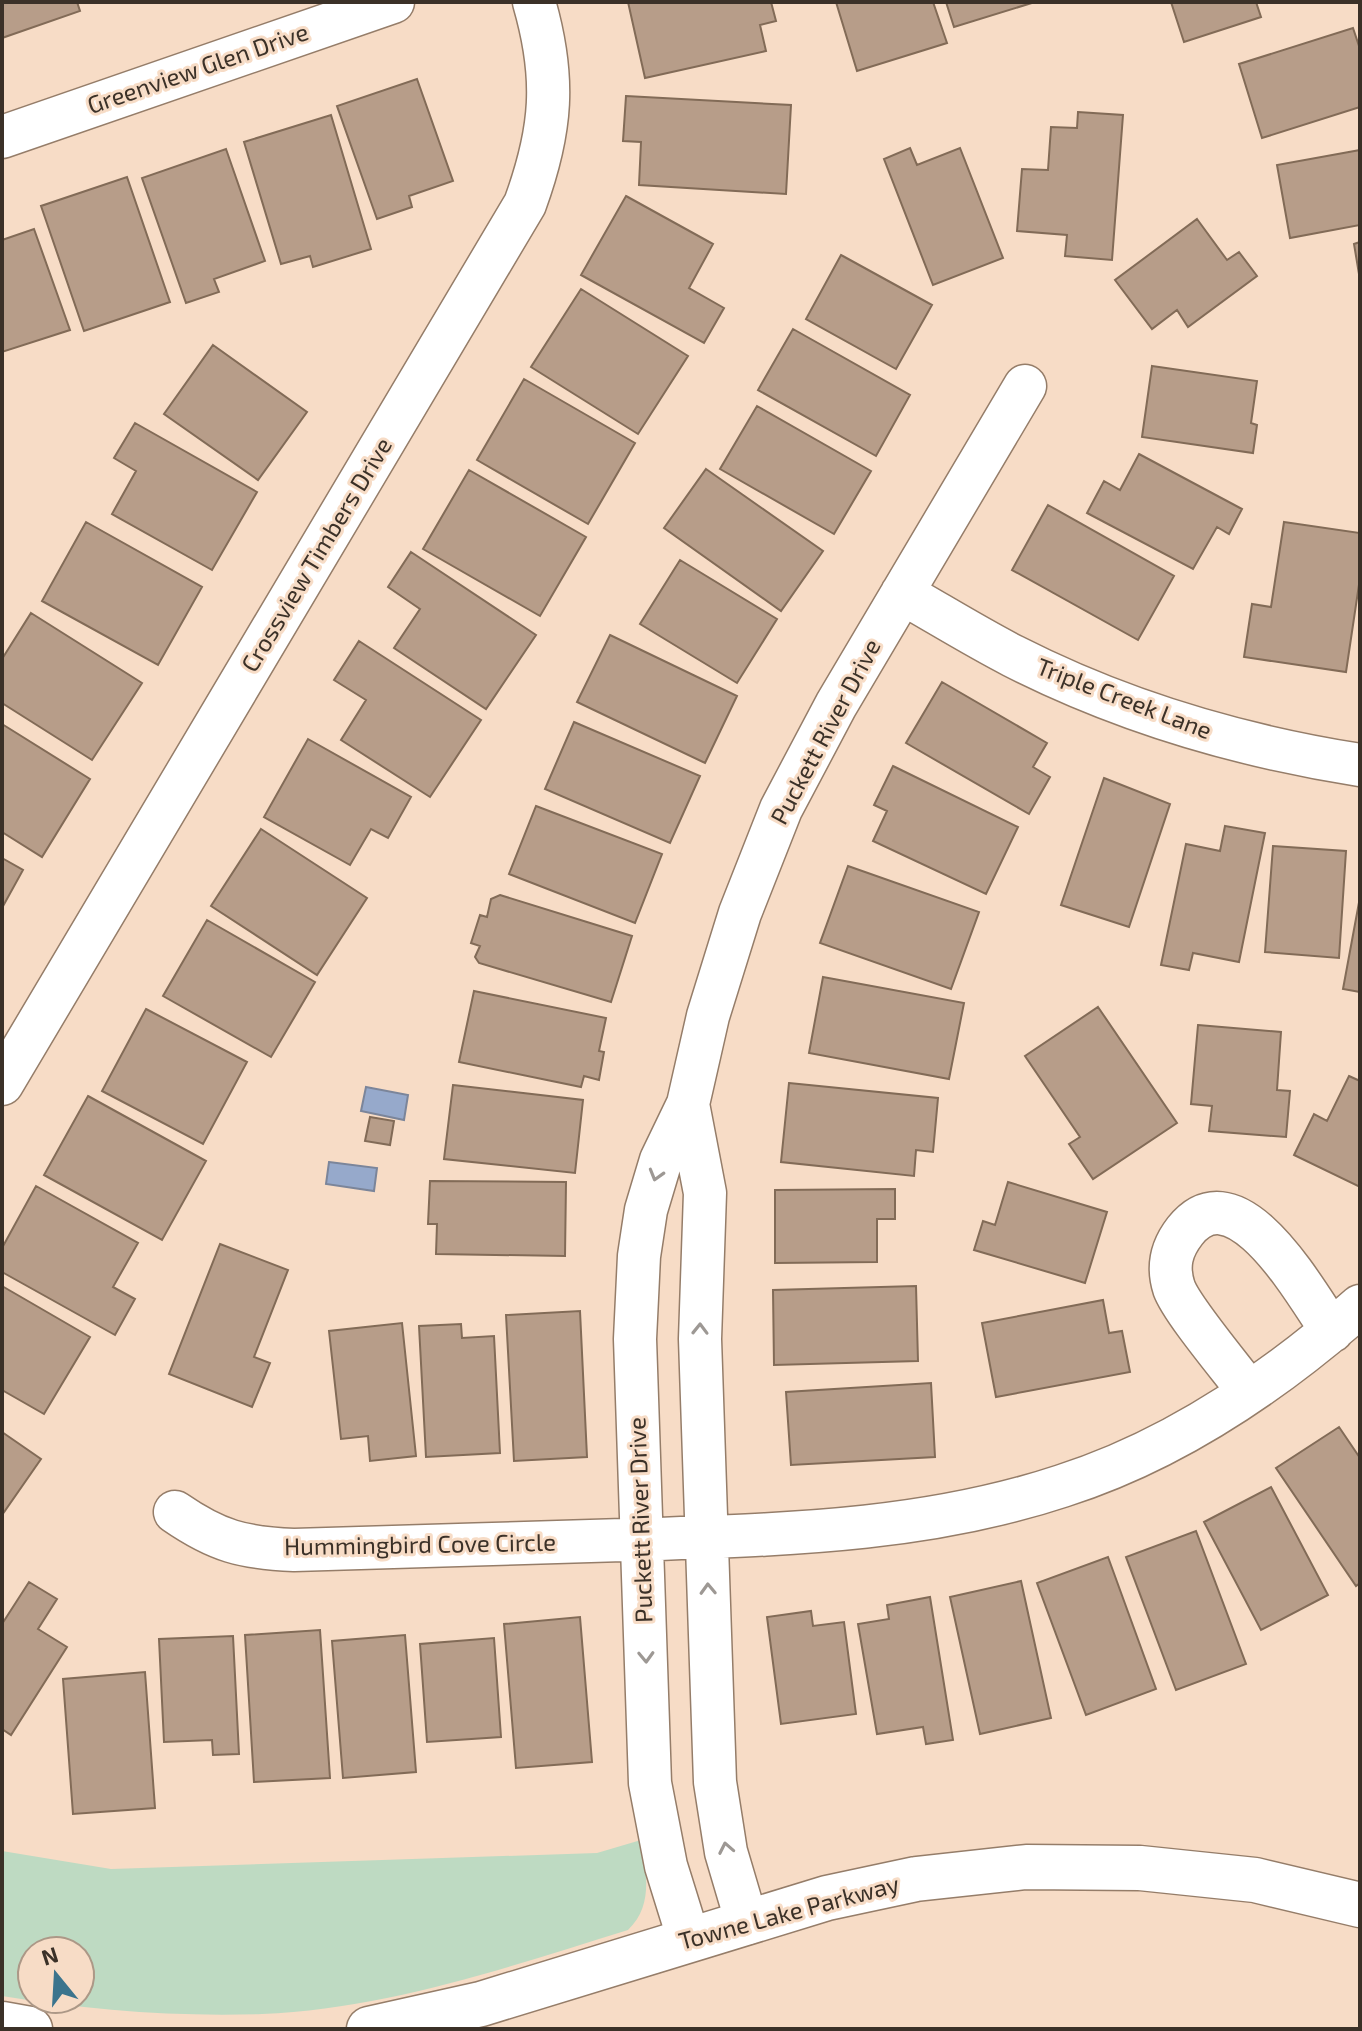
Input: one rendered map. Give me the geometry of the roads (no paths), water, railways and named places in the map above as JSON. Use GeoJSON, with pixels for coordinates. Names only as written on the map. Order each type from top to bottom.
{"type":"FeatureCollection","features":[{"type":"Feature","properties":{"kind":"street","name":"Greenview Glen Drive"},"geometry":{"type":"LineString","coordinates":[[2,137],[393,2]]}},
{"type":"Feature","properties":{"kind":"street","name":"Crossview Timbers Drive"},"geometry":{"type":"LineString","coordinates":[[2,1084],[525,204],[543,156],[551,102],[547,46],[534,2]]}},
{"type":"Feature","properties":{"kind":"street","name":"Puckett River Drive"},"geometry":{"type":"LineString","coordinates":[[747,1923],[726,1852],[674,1538],[635,1339],[639,1256],[646,1210],[661,1160],[688,1104],[708,1016],[740,913],[781,809],[836,705],[1025,386]]}},
{"type":"Feature","properties":{"kind":"street","name":"Triple Creek Lane"},"geometry":{"type":"LineString","coordinates":[[902,593],[1013,656],[1090,692],[1196,729],[1288,754],[1360,765]]}},
{"type":"Feature","properties":{"kind":"street","name":"Puckett River Drive"},"geometry":{"type":"LineString","coordinates":[[688,1104],[705,1193],[700,1339],[674,1538],[650,1783],[666,1866],[689,1940]]}},
{"type":"Feature","properties":{"kind":"street"},"geometry":{"type":"LineString","coordinates":[[1249,1392],[1175,1292],[1169,1269],[1175,1244],[1190,1224],[1213,1214],[1241,1217],[1260,1230],[1346,1318]]}},
{"type":"Feature","properties":{"kind":"street","name":"Hummingbird Cove Circle"},"geometry":{"type":"LineString","coordinates":[[175,1512],[207,1533],[260,1549],[851,1531],[949,1517],[1064,1486],[1177,1436],[1249,1392],[1346,1318]]}},
{"type":"Feature","properties":{"kind":"street","name":"Towne Lake Parkway"},"geometry":{"type":"LineString","coordinates":[[369,2029],[481,2004],[827,1898],[916,1879],[1026,1867],[1140,1868],[1255,1880],[1360,1905]]}},
{"type":"Feature","properties":{"kind":"street"},"geometry":{"type":"LineString","coordinates":[[2,2024],[30,2029]]}},
{"type":"Feature","properties":{"kind":"water"},"geometry":{"type":"Polygon","coordinates":[[[366,1087],[408,1095],[404,1120],[361,1111],[366,1087]]]}},
{"type":"Feature","properties":{"kind":"water"},"geometry":{"type":"Polygon","coordinates":[[[329,1162],[377,1168],[374,1191],[326,1184],[329,1162]]]}}]}
